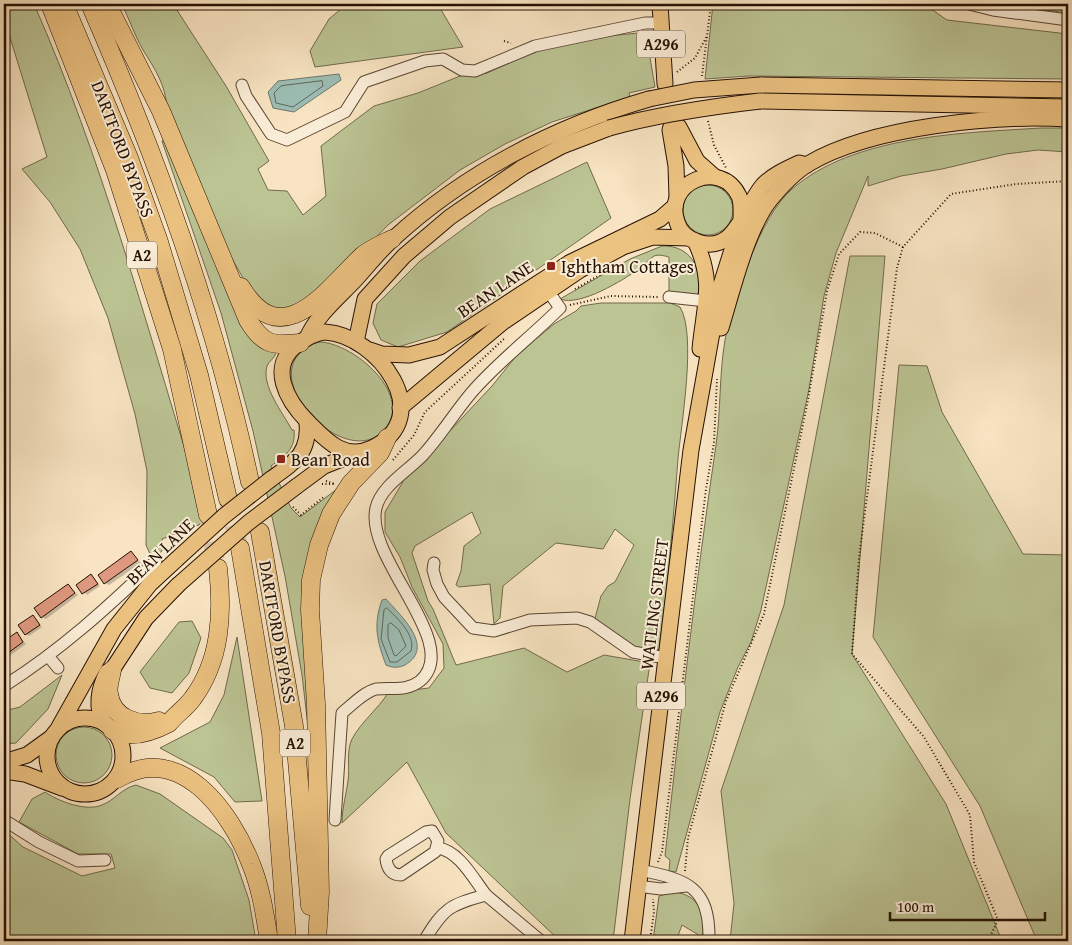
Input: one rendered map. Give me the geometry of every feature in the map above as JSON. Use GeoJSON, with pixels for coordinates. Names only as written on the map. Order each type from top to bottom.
{"type":"FeatureCollection","features":[{"type":"Feature","properties":{"kind":"highway","name":"A2"},"geometry":{"type":"LineString","coordinates":[[50,4],[115,170],[169,339],[208,515]]}},
{"type":"Feature","properties":{"kind":"highway","name":"DARTFORD BYPASS"},"geometry":{"type":"LineString","coordinates":[[64,4],[129,158],[159,242],[199,375],[228,500]]}},
{"type":"Feature","properties":{"kind":"highway","name":"DARTFORD BYPASS"},"geometry":{"type":"LineString","coordinates":[[90,4],[134,106],[184,243],[221,365],[250,482]]}},
{"type":"Feature","properties":{"kind":"highway"},"geometry":{"type":"LineString","coordinates":[[107,4],[161,111],[247,317],[260,337],[276,345],[304,341]]}},
{"type":"Feature","properties":{"kind":"highway"},"geometry":{"type":"LineString","coordinates":[[232,278],[261,310],[280,316],[295,314],[319,301],[364,254],[392,239]]}},
{"type":"Feature","properties":{"kind":"highway"},"geometry":{"type":"LineString","coordinates":[[317,941],[320,892],[316,719],[310,610],[311,580],[319,545],[331,514],[351,483],[380,453],[387,438]]}},
{"type":"Feature","properties":{"kind":"highway","name":"DARTFORD BYPASS"},"geometry":{"type":"LineString","coordinates":[[260,532],[294,726],[313,941]]}},
{"type":"Feature","properties":{"kind":"highway","name":"DARTFORD BYPASS"},"geometry":{"type":"LineString","coordinates":[[240,548],[270,732],[287,941]]}},
{"type":"Feature","properties":{"kind":"highway"},"geometry":{"type":"LineString","coordinates":[[109,727],[127,734],[148,732],[169,724],[198,690],[214,654],[220,617],[218,568]]}},
{"type":"Feature","properties":{"kind":"highway"},"geometry":{"type":"LineString","coordinates":[[112,670],[109,695],[113,707],[121,716],[144,724],[174,716]]}},
{"type":"Feature","properties":{"kind":"highway"},"geometry":{"type":"LineString","coordinates":[[117,779],[137,770],[166,769],[192,782],[210,797],[233,827],[252,865],[263,904],[269,941]]}},
{"type":"Feature","properties":{"kind":"main road","name":"A296"},"geometry":{"type":"LineString","coordinates":[[660,4],[660,22],[670,80]]}},
{"type":"Feature","properties":{"kind":"main road"},"geometry":{"type":"LineString","coordinates":[[356,342],[365,299],[404,256],[450,217],[523,167],[649,99],[694,90],[762,85],[1068,90]]}},
{"type":"Feature","properties":{"kind":"main road"},"geometry":{"type":"LineString","coordinates":[[304,341],[316,321],[392,239],[442,199],[482,172],[546,137],[606,122],[760,101],[1068,107]]}},
{"type":"Feature","properties":{"kind":"main road"},"geometry":{"type":"LineString","coordinates":[[691,450],[701,431],[714,352],[744,254],[764,208],[807,165],[854,145],[913,131],[998,120],[1068,119]]}},
{"type":"Feature","properties":{"kind":"main road"},"geometry":{"type":"LineString","coordinates":[[741,220],[740,198],[734,188],[726,181],[715,177],[697,162],[679,127],[672,122],[670,130],[676,166],[677,224],[692,240],[712,245],[725,241],[741,220],[753,199],[767,181],[798,163],[807,165]]}},
{"type":"Feature","properties":{"kind":"main road"},"geometry":{"type":"LineString","coordinates":[[676,202],[683,188],[692,180],[703,177],[715,177]]}},
{"type":"Feature","properties":{"kind":"main road","name":"BEAN LANE"},"geometry":{"type":"LineString","coordinates":[[356,342],[382,354],[412,354],[437,349],[458,338],[569,263],[660,218],[676,202]]}},
{"type":"Feature","properties":{"kind":"main road","name":"WATLING STREET"},"geometry":{"type":"LineString","coordinates":[[632,941],[637,886],[691,450],[720,288],[741,220]]}},
{"type":"Feature","properties":{"kind":"main road","name":"BEAN LANE"},"geometry":{"type":"LineString","coordinates":[[400,408],[503,322],[551,294],[580,270],[623,247],[653,237],[692,240]]}},
{"type":"Feature","properties":{"kind":"main road","name":"WATLING STREET"},"geometry":{"type":"LineString","coordinates":[[691,450],[706,300],[706,269],[692,240]]}},
{"type":"Feature","properties":{"kind":"main road"},"geometry":{"type":"LineString","coordinates":[[328,332],[356,342],[378,358],[392,375],[399,390],[400,408],[395,427],[387,438],[361,452],[347,451],[331,444],[289,400],[282,381],[282,368],[286,357],[304,341],[319,333],[328,332]]}},
{"type":"Feature","properties":{"kind":"main road","name":"BEAN LANE"},"geometry":{"type":"LineString","coordinates":[[4,762],[27,755],[54,734],[81,692],[94,660],[114,629],[150,584],[224,516],[291,464],[302,453],[308,440],[307,421]]}},
{"type":"Feature","properties":{"kind":"main road","name":"BEAN LANE"},"geometry":{"type":"LineString","coordinates":[[109,727],[101,713],[99,696],[107,672],[112,670],[146,618],[178,585],[248,523],[324,466],[361,452]]}},
{"type":"Feature","properties":{"kind":"main road"},"geometry":{"type":"LineString","coordinates":[[4,771],[31,776],[70,791],[94,793],[117,779],[121,766],[122,750],[109,727],[92,719],[77,719],[54,734],[47,752],[52,776],[70,791]]}},
{"type":"Feature","properties":{"kind":"street"},"geometry":{"type":"LineString","coordinates":[[969,4],[993,10],[1068,20]]}},
{"type":"Feature","properties":{"kind":"street"},"geometry":{"type":"LineString","coordinates":[[242,85],[246,96],[271,134],[287,140],[345,112],[361,85],[371,79],[436,59],[447,60],[465,71],[475,71],[519,48],[645,23],[660,22]]}},
{"type":"Feature","properties":{"kind":"street"},"geometry":{"type":"LineString","coordinates":[[335,820],[342,713],[375,689],[399,689],[412,686],[424,677],[432,661],[430,642],[380,547],[375,524],[377,504],[392,484],[426,451],[472,392],[560,308],[551,294]]}},
{"type":"Feature","properties":{"kind":"street"},"geometry":{"type":"LineString","coordinates":[[669,298],[706,300]]}},
{"type":"Feature","properties":{"kind":"street","name":"BEAN LANE"},"geometry":{"type":"LineString","coordinates":[[4,686],[49,657],[90,622],[154,562],[145,554]]}},
{"type":"Feature","properties":{"kind":"street"},"geometry":{"type":"LineString","coordinates":[[434,564],[437,584],[444,597],[473,628],[494,631],[530,620],[577,618],[590,622],[629,650],[666,658]]}},
{"type":"Feature","properties":{"kind":"street"},"geometry":{"type":"LineString","coordinates":[[49,657],[58,668]]}},
{"type":"Feature","properties":{"kind":"street"},"geometry":{"type":"LineString","coordinates":[[4,820],[39,842],[78,861],[105,860]]}},
{"type":"Feature","properties":{"kind":"street"},"geometry":{"type":"LineString","coordinates":[[432,831],[436,836],[438,848],[401,875],[395,875],[386,865],[388,856],[426,832],[432,831]]}},
{"type":"Feature","properties":{"kind":"street"},"geometry":{"type":"LineString","coordinates":[[438,848],[447,849],[455,855],[486,895],[542,941]]}},
{"type":"Feature","properties":{"kind":"street"},"geometry":{"type":"LineString","coordinates":[[640,870],[680,879],[699,896],[707,910],[709,941]]}},
{"type":"Feature","properties":{"kind":"street"},"geometry":{"type":"LineString","coordinates":[[637,886],[662,889],[686,886]]}},
{"type":"Feature","properties":{"kind":"street"},"geometry":{"type":"LineString","coordinates":[[424,941],[440,914],[468,900],[486,895]]}},
{"type":"Feature","properties":{"kind":"path"},"geometry":{"type":"LineString","coordinates":[[702,79],[711,4]]}},
{"type":"Feature","properties":{"kind":"path"},"geometry":{"type":"LineString","coordinates":[[670,80],[695,58],[707,36]]}},
{"type":"Feature","properties":{"kind":"path"},"geometry":{"type":"LineString","coordinates":[[504,41],[519,48]]}},
{"type":"Feature","properties":{"kind":"path"},"geometry":{"type":"LineString","coordinates":[[708,118],[714,145],[726,169],[731,171]]}},
{"type":"Feature","properties":{"kind":"path"},"geometry":{"type":"LineString","coordinates":[[983,941],[989,939],[998,920],[974,862],[970,815],[924,737],[852,654],[858,558],[897,268],[903,247],[951,194],[1016,184],[1068,181]]}},
{"type":"Feature","properties":{"kind":"path"},"geometry":{"type":"LineString","coordinates":[[686,886],[684,863],[688,838],[714,743],[730,690],[754,641],[764,614],[808,400],[826,297],[837,258],[860,232],[875,233],[903,247]]}},
{"type":"Feature","properties":{"kind":"path"},"geometry":{"type":"LineString","coordinates":[[551,294],[625,256]]}},
{"type":"Feature","properties":{"kind":"path"},"geometry":{"type":"LineString","coordinates":[[594,280],[628,259]]}},
{"type":"Feature","properties":{"kind":"path"},"geometry":{"type":"LineString","coordinates":[[560,308],[600,297],[669,298]]}},
{"type":"Feature","properties":{"kind":"path"},"geometry":{"type":"LineString","coordinates":[[388,464],[400,453],[414,435],[425,412],[508,335]]}},
{"type":"Feature","properties":{"kind":"path"},"geometry":{"type":"LineString","coordinates":[[657,863],[662,852],[706,489],[714,443],[718,378]]}},
{"type":"Feature","properties":{"kind":"path"},"geometry":{"type":"LineString","coordinates":[[335,489],[338,485]]}},
{"type":"Feature","properties":{"kind":"path"},"geometry":{"type":"LineString","coordinates":[[293,507],[302,515],[329,494]]}},
{"type":"Feature","properties":{"kind":"path"},"geometry":{"type":"LineString","coordinates":[[650,941],[654,912]]}},
{"type":"Feature","properties":{"kind":"green space"},"geometry":{"type":"Polygon","coordinates":[[[4,4],[34,4],[58,61],[101,178],[193,476],[202,521],[199,525],[162,539],[162,551],[156,556],[150,554],[146,545],[147,471],[135,414],[108,318],[80,249],[50,202],[22,169],[47,157],[4,18],[4,4]]]}},
{"type":"Feature","properties":{"kind":"green space"},"geometry":{"type":"Polygon","coordinates":[[[122,4],[173,4],[226,86],[269,161],[258,169],[268,190],[287,191],[303,215],[326,196],[321,146],[374,106],[418,93],[460,76],[487,73],[535,50],[590,38],[638,33],[646,34],[655,87],[629,93],[630,97],[552,122],[505,144],[460,170],[388,225],[365,249],[302,304],[282,309],[269,306],[251,292],[231,257],[167,107],[159,77],[140,45],[122,4]]]}},
{"type":"Feature","properties":{"kind":"green space"},"geometry":{"type":"Polygon","coordinates":[[[347,4],[433,4],[440,8],[463,47],[315,67],[310,51],[329,19],[347,4]]]}},
{"type":"Feature","properties":{"kind":"green space"},"geometry":{"type":"Polygon","coordinates":[[[713,4],[924,4],[947,20],[1068,34],[1068,79],[749,76],[705,79],[713,4]]]}},
{"type":"Feature","properties":{"kind":"green space"},"geometry":{"type":"Polygon","coordinates":[[[1000,4],[1068,4],[1068,13],[1006,5],[1000,4]]]}},
{"type":"Feature","properties":{"kind":"green space"},"geometry":{"type":"Polygon","coordinates":[[[1041,128],[1068,128],[1068,152],[1038,150],[1006,154],[942,169],[901,176],[868,186],[868,176],[836,253],[824,296],[809,389],[761,610],[751,642],[738,667],[720,712],[676,872],[669,871],[670,860],[665,856],[689,650],[718,432],[723,353],[734,303],[741,282],[749,260],[769,219],[791,190],[816,172],[845,158],[910,140],[944,135],[1041,128]]]}},
{"type":"Feature","properties":{"kind":"green space"},"geometry":{"type":"Polygon","coordinates":[[[165,140],[202,221],[276,353],[267,366],[267,382],[279,408],[292,430],[294,430],[294,437],[288,451],[271,466],[291,508],[300,517],[337,489],[321,519],[310,744],[302,675],[285,576],[253,431],[221,313],[162,141],[165,140]]]}},
{"type":"Feature","properties":{"kind":"green space"},"geometry":{"type":"Polygon","coordinates":[[[587,162],[611,218],[447,332],[398,347],[381,340],[373,323],[377,304],[420,261],[490,209],[587,162]]]}},
{"type":"Feature","properties":{"kind":"green space"},"geometry":{"type":"Polygon","coordinates":[[[708,185],[718,187],[726,192],[731,200],[733,210],[731,220],[726,228],[718,233],[708,235],[698,233],[690,228],[685,220],[683,210],[685,200],[690,192],[698,187],[708,185]]]}},
{"type":"Feature","properties":{"kind":"green space"},"geometry":{"type":"Polygon","coordinates":[[[662,246],[681,250],[693,260],[699,276],[698,295],[669,294],[669,257],[658,255],[652,257],[632,274],[590,296],[579,299],[560,299],[630,259],[662,246]]]}},
{"type":"Feature","properties":{"kind":"green space"},"geometry":{"type":"Polygon","coordinates":[[[850,256],[885,256],[852,654],[946,804],[1002,941],[730,941],[734,903],[721,791],[784,605],[850,256]]]}},
{"type":"Feature","properties":{"kind":"green space"},"geometry":{"type":"Polygon","coordinates":[[[601,303],[670,303],[680,307],[685,320],[688,358],[668,578],[659,649],[647,654],[594,622],[601,596],[608,586],[615,582],[634,545],[615,529],[603,549],[556,543],[503,586],[500,618],[494,624],[490,584],[459,587],[456,585],[461,571],[464,546],[481,533],[472,512],[415,546],[412,553],[428,601],[456,665],[524,648],[567,672],[604,655],[650,663],[630,799],[613,941],[560,941],[446,833],[407,762],[342,823],[342,818],[348,781],[349,749],[356,733],[388,693],[429,688],[444,668],[443,644],[412,587],[400,557],[385,532],[385,512],[404,480],[492,386],[517,355],[554,324],[581,306],[601,303]]]}},
{"type":"Feature","properties":{"kind":"green space"},"geometry":{"type":"Polygon","coordinates":[[[319,342],[333,344],[363,361],[377,374],[387,388],[392,403],[391,418],[382,432],[364,441],[344,438],[324,427],[307,411],[295,392],[291,372],[298,354],[319,342]]]}},
{"type":"Feature","properties":{"kind":"green space"},"geometry":{"type":"Polygon","coordinates":[[[899,365],[927,366],[942,412],[1023,554],[1068,555],[1068,884],[1063,941],[1037,941],[980,806],[873,637],[899,365]]]}},
{"type":"Feature","properties":{"kind":"green space"},"geometry":{"type":"Polygon","coordinates":[[[192,621],[201,638],[189,673],[172,693],[150,688],[140,672],[179,622],[192,621]]]}},
{"type":"Feature","properties":{"kind":"green space"},"geometry":{"type":"Polygon","coordinates":[[[237,637],[262,801],[235,802],[214,777],[160,748],[210,722],[224,695],[237,637]]]}},
{"type":"Feature","properties":{"kind":"green space"},"geometry":{"type":"Polygon","coordinates":[[[62,675],[48,709],[16,743],[4,744],[4,711],[20,707],[62,675]]]}},
{"type":"Feature","properties":{"kind":"green space"},"geometry":{"type":"Polygon","coordinates":[[[78,727],[90,727],[100,731],[108,739],[112,755],[108,771],[100,779],[90,783],[78,783],[68,779],[60,771],[56,761],[56,749],[60,739],[68,731],[78,727]]]}},
{"type":"Feature","properties":{"kind":"green space"},"geometry":{"type":"Polygon","coordinates":[[[136,785],[160,794],[223,838],[232,850],[249,900],[256,941],[4,941],[4,830],[23,847],[82,876],[115,868],[111,854],[78,854],[19,822],[32,799],[45,792],[57,799],[72,804],[95,807],[107,803],[136,785]]]}},
{"type":"Feature","properties":{"kind":"green space"},"geometry":{"type":"Polygon","coordinates":[[[673,892],[689,897],[699,907],[703,921],[702,937],[682,925],[676,941],[653,941],[659,896],[673,892]]]}},
{"type":"Feature","properties":{"kind":"water"},"geometry":{"type":"Polygon","coordinates":[[[339,74],[341,80],[294,112],[273,108],[268,92],[278,81],[339,74]]]}},
{"type":"Feature","properties":{"kind":"water"},"geometry":{"type":"Polygon","coordinates":[[[386,599],[406,622],[416,640],[417,649],[414,658],[400,667],[386,665],[378,640],[379,609],[382,600],[386,599]]]}},
{"type":"Feature","properties":{"kind":"building"},"geometry":{"type":"Polygon","coordinates":[[[131,551],[138,560],[104,584],[98,575],[131,551]]]}},
{"type":"Feature","properties":{"kind":"building"},"geometry":{"type":"Polygon","coordinates":[[[91,574],[98,584],[82,594],[76,585],[91,574]]]}},
{"type":"Feature","properties":{"kind":"building"},"geometry":{"type":"Polygon","coordinates":[[[68,584],[75,593],[41,618],[34,608],[68,584]]]}},
{"type":"Feature","properties":{"kind":"building"},"geometry":{"type":"Polygon","coordinates":[[[33,615],[40,625],[25,635],[18,625],[33,615]]]}},
{"type":"Feature","properties":{"kind":"building"},"geometry":{"type":"Polygon","coordinates":[[[17,632],[23,642],[4,656],[4,641],[17,632]]]}},
{"type":"Feature","properties":{"kind":"tunnel"},"geometry":{"type":"LineString","coordinates":[[228,499],[239,548]]}},
{"type":"Feature","properties":{"kind":"tunnel"},"geometry":{"type":"LineString","coordinates":[[208,515],[217,568]]}},
{"type":"Feature","properties":{"kind":"place","name":"Ightham Cottages"},"geometry":{"type":"Point","coordinates":[551,266]}},
{"type":"Feature","properties":{"kind":"place","name":"Bean Road"},"geometry":{"type":"Point","coordinates":[281,459]}}]}
